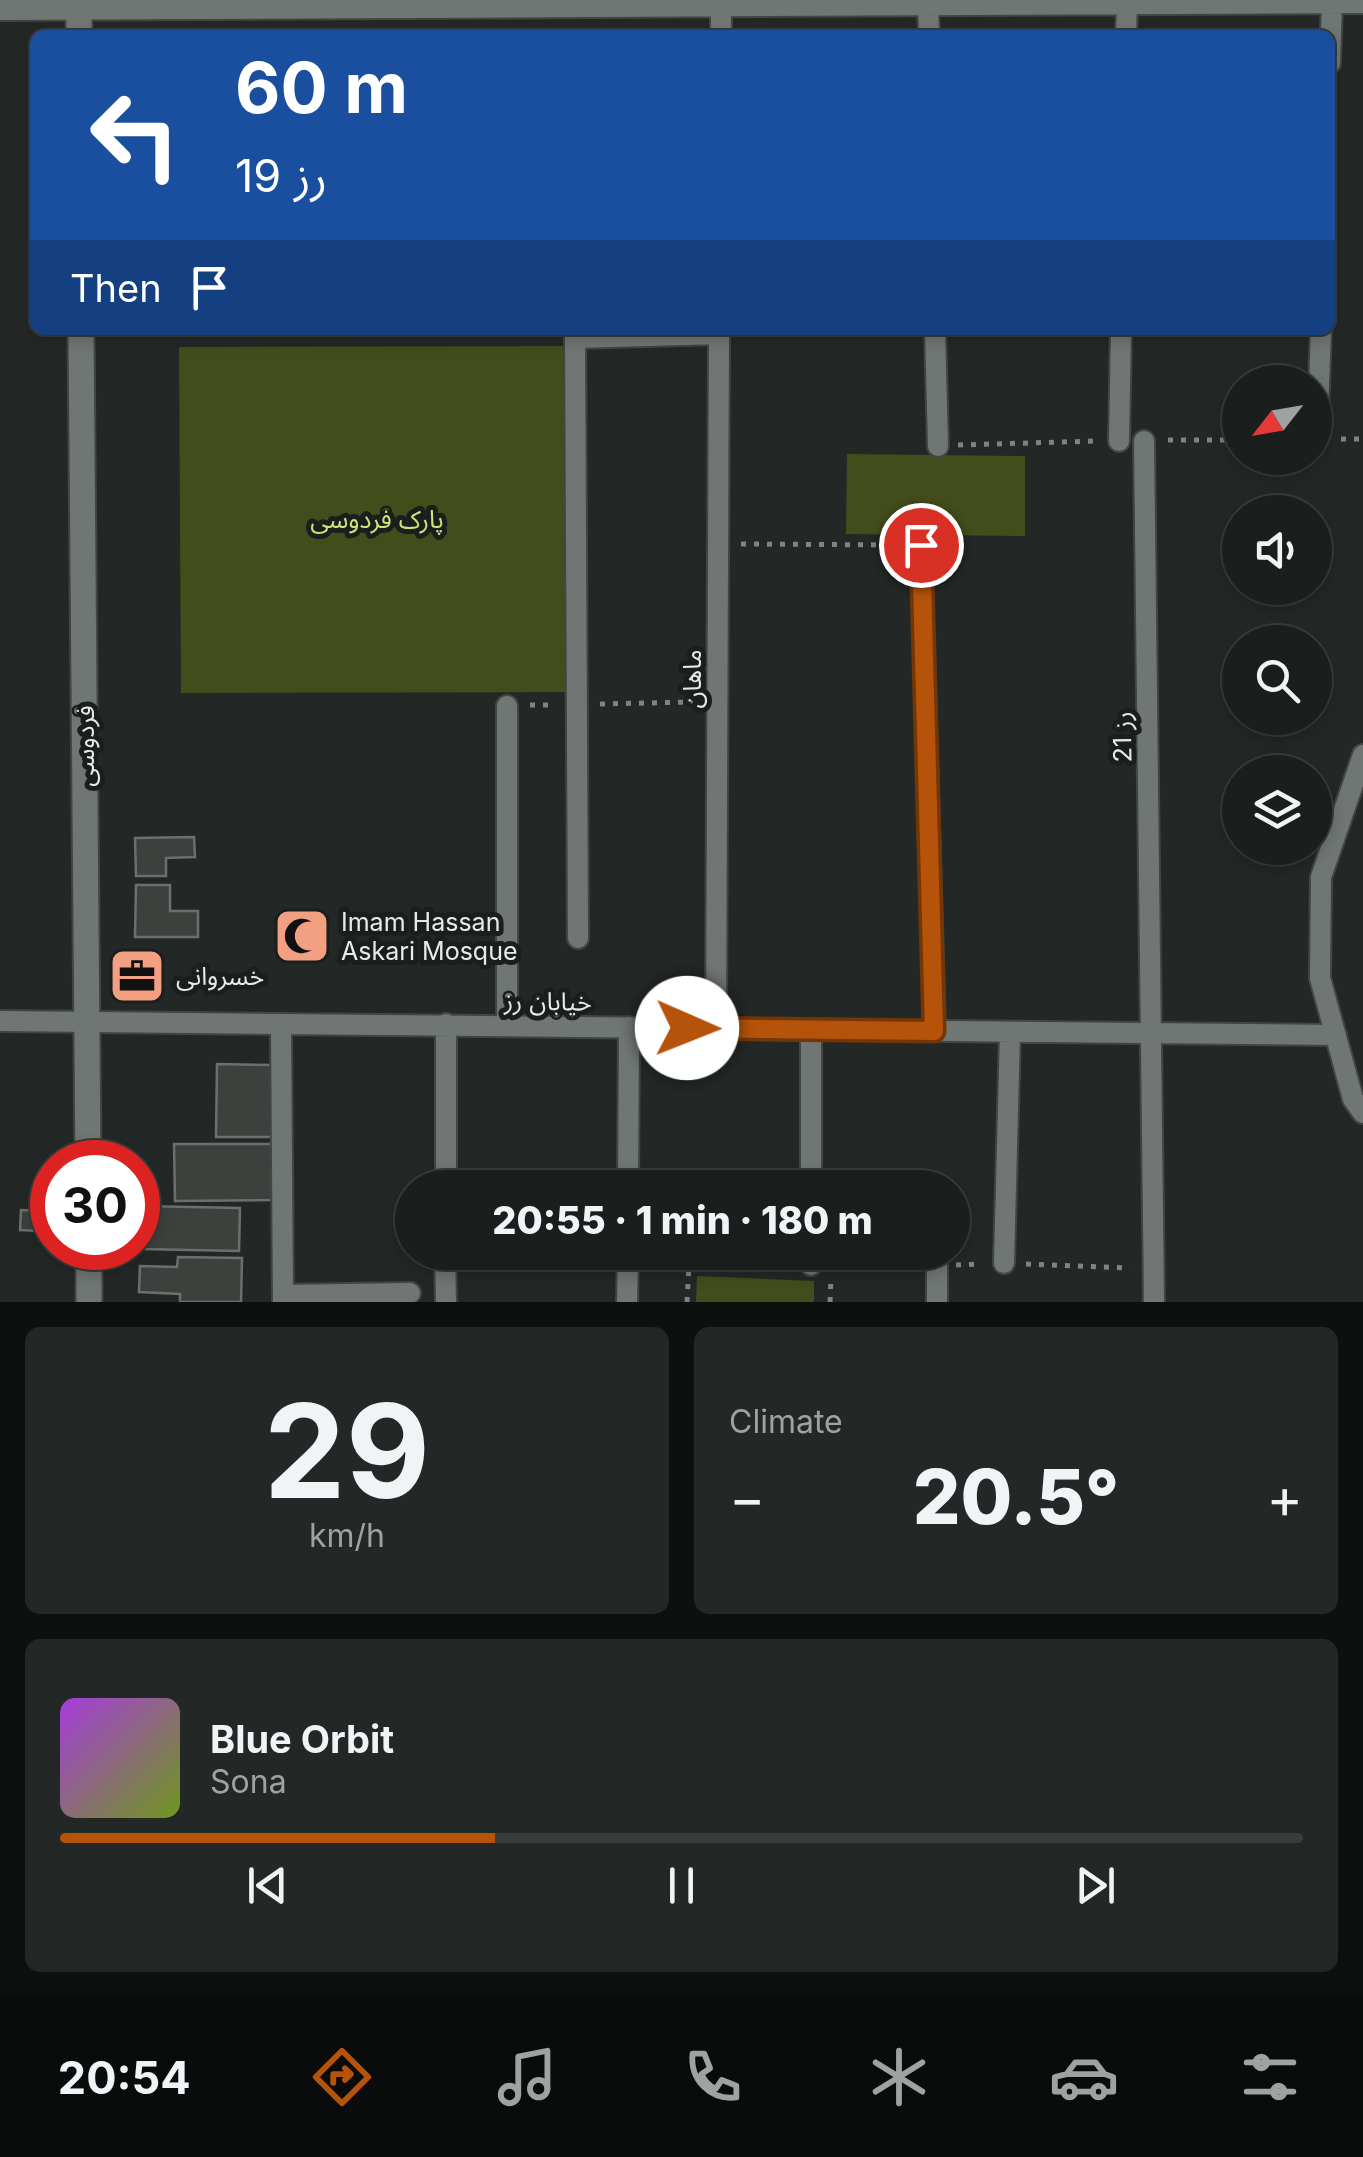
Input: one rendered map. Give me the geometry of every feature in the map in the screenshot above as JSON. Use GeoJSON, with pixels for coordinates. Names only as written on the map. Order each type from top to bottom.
{"type":"FeatureCollection","features":[{"type":"Feature","properties":{"kind":"street"},"geometry":{"type":"LineString","coordinates":[[1331,30],[1332,2]]}},
{"type":"Feature","properties":{"kind":"street"},"geometry":{"type":"LineString","coordinates":[[0,10],[79,15],[451,4],[721,7],[846,3],[1363,3]]}},
{"type":"Feature","properties":{"kind":"street"},"geometry":{"type":"LineString","coordinates":[[1126,30],[1127,4]]}},
{"type":"Feature","properties":{"kind":"street"},"geometry":{"type":"LineString","coordinates":[[928,5],[928,30]]}},
{"type":"Feature","properties":{"kind":"street"},"geometry":{"type":"LineString","coordinates":[[721,7],[721,30]]}},
{"type":"Feature","properties":{"kind":"street","name":"فردوسی"},"geometry":{"type":"LineString","coordinates":[[81,335],[88,1140]]}},
{"type":"Feature","properties":{"kind":"street"},"geometry":{"type":"LineString","coordinates":[[578,938],[576,338],[648,335]]}},
{"type":"Feature","properties":{"kind":"street","name":"ماهان"},"geometry":{"type":"LineString","coordinates":[[716,1028],[719,335]]}},
{"type":"Feature","properties":{"kind":"street"},"geometry":{"type":"LineString","coordinates":[[935,335],[938,446]]}},
{"type":"Feature","properties":{"kind":"street"},"geometry":{"type":"LineString","coordinates":[[1120,440],[1121,335]]}},
{"type":"Feature","properties":{"kind":"street"},"geometry":{"type":"LineString","coordinates":[[1319,365],[1320,335]]}},
{"type":"Feature","properties":{"kind":"street","name":"رز 21"},"geometry":{"type":"LineString","coordinates":[[1144,441],[1154,1302]]}},
{"type":"Feature","properties":{"kind":"street"},"geometry":{"type":"LineString","coordinates":[[921,545],[934,1031]]}},
{"type":"Feature","properties":{"kind":"street"},"geometry":{"type":"LineString","coordinates":[[507,706],[507,1026]]}},
{"type":"Feature","properties":{"kind":"street"},"geometry":{"type":"LineString","coordinates":[[1363,755],[1321,877],[1320,978],[1353,1099],[1363,1113]]}},
{"type":"Feature","properties":{"kind":"street","name":"خیابان رز"},"geometry":{"type":"LineString","coordinates":[[0,1021],[1336,1035]]}},
{"type":"Feature","properties":{"kind":"street"},"geometry":{"type":"LineString","coordinates":[[281,1024],[283,1298],[410,1293]]}},
{"type":"Feature","properties":{"kind":"street"},"geometry":{"type":"LineString","coordinates":[[446,1024],[446,1170]]}},
{"type":"Feature","properties":{"kind":"street"},"geometry":{"type":"LineString","coordinates":[[628,1170],[629,1027]]}},
{"type":"Feature","properties":{"kind":"street"},"geometry":{"type":"LineString","coordinates":[[810,1030],[811,1170]]}},
{"type":"Feature","properties":{"kind":"street"},"geometry":{"type":"LineString","coordinates":[[1004,1263],[1010,1032]]}},
{"type":"Feature","properties":{"kind":"street"},"geometry":{"type":"LineString","coordinates":[[88,1270],[89,1302]]}},
{"type":"Feature","properties":{"kind":"street"},"geometry":{"type":"LineString","coordinates":[[446,1270],[446,1302]]}},
{"type":"Feature","properties":{"kind":"street"},"geometry":{"type":"LineString","coordinates":[[627,1302],[628,1270]]}},
{"type":"Feature","properties":{"kind":"street"},"geometry":{"type":"LineString","coordinates":[[938,1270],[938,1302]]}},
{"type":"Feature","properties":{"kind":"path"},"geometry":{"type":"LineString","coordinates":[[938,446],[1120,440]]}},
{"type":"Feature","properties":{"kind":"path"},"geometry":{"type":"LineString","coordinates":[[1144,441],[1222,440]]}},
{"type":"Feature","properties":{"kind":"path"},"geometry":{"type":"LineString","coordinates":[[718,544],[921,545]]}},
{"type":"Feature","properties":{"kind":"path"},"geometry":{"type":"LineString","coordinates":[[507,706],[717,702]]}},
{"type":"Feature","properties":{"kind":"path"},"geometry":{"type":"LineString","coordinates":[[970,1265],[1153,1268]]}},
{"type":"Feature","properties":{"kind":"path"},"geometry":{"type":"LineString","coordinates":[[686,1302],[689,1270]]}},
{"type":"Feature","properties":{"kind":"path"},"geometry":{"type":"LineString","coordinates":[[821,1270],[830,1302]]}},
{"type":"Feature","properties":{"kind":"shaded area"},"geometry":{"type":"Polygon","coordinates":[[[308,28],[693,30],[308,30],[308,28]]]}},
{"type":"Feature","properties":{"kind":"green space","name":"پارک فردوسی"},"geometry":{"type":"Polygon","coordinates":[[[572,346],[574,692],[181,693],[179,347],[572,346]]]}},
{"type":"Feature","properties":{"kind":"green space"},"geometry":{"type":"Polygon","coordinates":[[[847,454],[1025,456],[1025,536],[846,534],[847,454]]]}},
{"type":"Feature","properties":{"kind":"green space"},"geometry":{"type":"Polygon","coordinates":[[[697,1276],[814,1281],[814,1302],[696,1302],[697,1276]]]}},
{"type":"Feature","properties":{"kind":"building"},"geometry":{"type":"Polygon","coordinates":[[[194,837],[195,857],[166,858],[166,876],[136,876],[135,838],[194,837]]]}},
{"type":"Feature","properties":{"kind":"building"},"geometry":{"type":"Polygon","coordinates":[[[136,885],[170,885],[170,911],[198,911],[198,937],[135,937],[136,885]]]}},
{"type":"Feature","properties":{"kind":"building"},"geometry":{"type":"Polygon","coordinates":[[[217,1064],[272,1065],[272,1137],[216,1137],[217,1064]]]}},
{"type":"Feature","properties":{"kind":"building"},"geometry":{"type":"Polygon","coordinates":[[[174,1144],[271,1144],[272,1200],[175,1201],[174,1144]]]}},
{"type":"Feature","properties":{"kind":"building"},"geometry":{"type":"Polygon","coordinates":[[[160,1206],[240,1208],[239,1251],[160,1249],[160,1206]]]}},
{"type":"Feature","properties":{"kind":"building"},"geometry":{"type":"Polygon","coordinates":[[[21,1210],[30,1210],[30,1230],[20,1230],[21,1210]]]}},
{"type":"Feature","properties":{"kind":"building"},"geometry":{"type":"Polygon","coordinates":[[[178,1257],[242,1258],[241,1302],[180,1302],[180,1294],[139,1292],[140,1270],[177,1267],[178,1257]]]}},
{"type":"Feature","properties":{"kind":"place","name":"Imam Hassan Askari Mosque"},"geometry":{"type":"Point","coordinates":[302,936]}},
{"type":"Feature","properties":{"kind":"place","name":"خسروانی"},"geometry":{"type":"Point","coordinates":[137,976]}},
{"type":"Feature","properties":{"kind":"route"},"geometry":{"type":"LineString","coordinates":[[687,1028],[934,1031],[921,545]]}}]}
